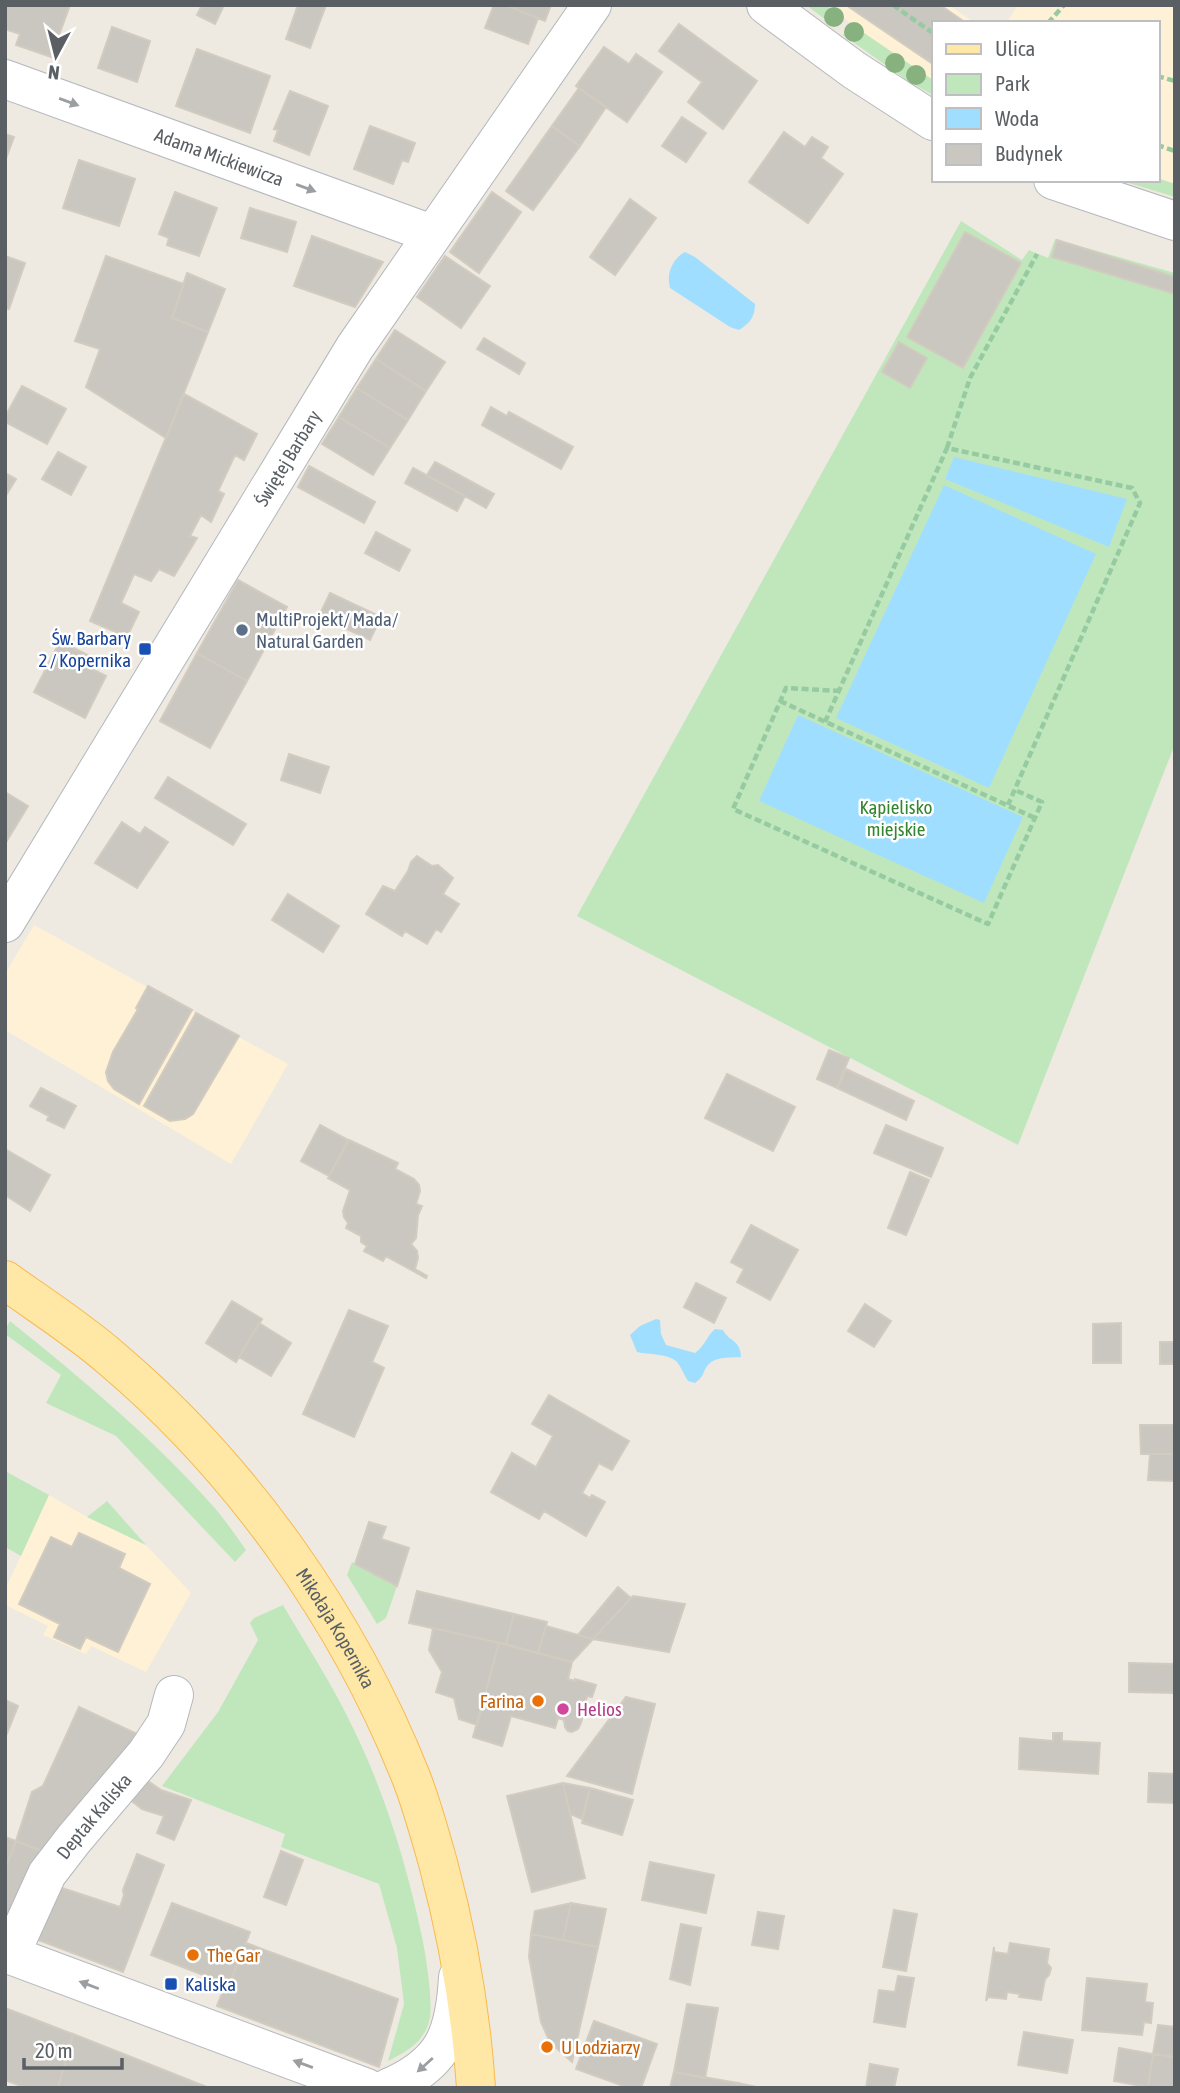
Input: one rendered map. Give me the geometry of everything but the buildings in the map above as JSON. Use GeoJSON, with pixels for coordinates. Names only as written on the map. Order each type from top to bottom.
{"type":"FeatureCollection","features":[{"type":"Feature","properties":{"kind":"main road","name":"Mikołaja Kopernika"},"geometry":{"type":"LineString","coordinates":[[5,1280],[111,1358],[174,1416],[227,1473],[272,1530],[340,1630],[386,1720],[412,1779],[430,1836],[459,1957],[472,2033],[476,2088]]}},
{"type":"Feature","properties":{"kind":"street","name":"Świętej Barbary"},"geometry":{"type":"LineString","coordinates":[[5,923],[355,347],[592,5]]}},
{"type":"Feature","properties":{"kind":"street"},"geometry":{"type":"LineString","coordinates":[[766,5],[854,70],[932,120]]}},
{"type":"Feature","properties":{"kind":"street","name":"Adama Mickiewicza"},"geometry":{"type":"LineString","coordinates":[[5,79],[432,234]]}},
{"type":"Feature","properties":{"kind":"street"},"geometry":{"type":"LineString","coordinates":[[1059,182],[1175,221]]}},
{"type":"Feature","properties":{"kind":"street","name":"Deptak Kaliska"},"geometry":{"type":"LineString","coordinates":[[11,1947],[47,1874],[146,1754],[166,1724],[174,1695]]}},
{"type":"Feature","properties":{"kind":"street"},"geometry":{"type":"LineString","coordinates":[[11,1947],[367,2088]]}},
{"type":"Feature","properties":{"kind":"street"},"geometry":{"type":"LineString","coordinates":[[388,2088],[405,2081],[427,2066],[443,2047],[452,2028],[457,2004],[459,1957]]}},
{"type":"Feature","properties":{"kind":"path"},"geometry":{"type":"LineString","coordinates":[[893,5],[932,32]]}},
{"type":"Feature","properties":{"kind":"path"},"geometry":{"type":"LineString","coordinates":[[1050,21],[1064,5]]}},
{"type":"Feature","properties":{"kind":"path"},"geometry":{"type":"LineString","coordinates":[[825,722],[947,448],[970,378],[1037,254]]}},
{"type":"Feature","properties":{"kind":"path"},"geometry":{"type":"LineString","coordinates":[[947,448],[1132,488],[1140,503],[1008,805]]}},
{"type":"Feature","properties":{"kind":"path"},"geometry":{"type":"LineString","coordinates":[[840,691],[786,688],[733,809],[988,924],[1042,802],[1015,790]]}},
{"type":"Feature","properties":{"kind":"path"},"geometry":{"type":"LineString","coordinates":[[780,701],[1035,818]]}},
{"type":"Feature","properties":{"kind":"shaded area"},"geometry":{"type":"Polygon","coordinates":[[[826,5],[949,5],[972,21],[932,21],[932,79],[826,5]]]}},
{"type":"Feature","properties":{"kind":"shaded area"},"geometry":{"type":"Polygon","coordinates":[[[1018,5],[1175,5],[1175,184],[1159,179],[1159,21],[1007,21],[1018,5]]]}},
{"type":"Feature","properties":{"kind":"shaded area"},"geometry":{"type":"Polygon","coordinates":[[[34,925],[288,1064],[231,1164],[5,1030],[5,974],[34,925]]]}},
{"type":"Feature","properties":{"kind":"shaded area"},"geometry":{"type":"Polygon","coordinates":[[[49,1495],[87,1517],[146,1545],[191,1593],[146,1672],[91,1646],[86,1654],[43,1635],[48,1626],[5,1605],[5,1590],[49,1495]]]}},
{"type":"Feature","properties":{"kind":"green space"},"geometry":{"type":"Polygon","coordinates":[[[806,5],[826,5],[841,16],[834,26],[806,5]]]}},
{"type":"Feature","properties":{"kind":"green space"},"geometry":{"type":"Polygon","coordinates":[[[851,24],[932,79],[932,94],[911,83],[843,35],[851,24]]]}},
{"type":"Feature","properties":{"kind":"green space"},"geometry":{"type":"Polygon","coordinates":[[[1159,179],[1175,184],[1175,197],[1126,182],[1159,182],[1159,179]]]}},
{"type":"Feature","properties":{"kind":"green space","name":"Kąpielisko miejskie"},"geometry":{"type":"Polygon","coordinates":[[[961,221],[1022,260],[1029,250],[1048,258],[1055,239],[1175,273],[1175,744],[1018,1145],[577,916],[961,221]]]}},
{"type":"Feature","properties":{"kind":"green space"},"geometry":{"type":"Polygon","coordinates":[[[10,1321],[116,1410],[191,1482],[218,1512],[246,1550],[235,1562],[116,1436],[46,1403],[61,1375],[5,1334],[10,1321]]]}},
{"type":"Feature","properties":{"kind":"green space"},"geometry":{"type":"Polygon","coordinates":[[[5,1471],[49,1495],[21,1556],[5,1547],[5,1471]]]}},
{"type":"Feature","properties":{"kind":"green space"},"geometry":{"type":"Polygon","coordinates":[[[107,1501],[146,1545],[87,1517],[107,1501]]]}},
{"type":"Feature","properties":{"kind":"green space"},"geometry":{"type":"Polygon","coordinates":[[[352,1562],[397,1586],[386,1618],[377,1624],[347,1575],[352,1562]]]}},
{"type":"Feature","properties":{"kind":"green space"},"geometry":{"type":"Polygon","coordinates":[[[283,1605],[338,1698],[376,1780],[416,1910],[429,1980],[429,2022],[418,2041],[388,2061],[404,2004],[397,1948],[379,1884],[281,1847],[285,1834],[162,1786],[218,1712],[258,1640],[250,1623],[254,1618],[283,1605]]]}},
{"type":"Feature","properties":{"kind":"water"},"geometry":{"type":"Polygon","coordinates":[[[685,252],[755,304],[753,316],[746,325],[739,330],[730,327],[670,288],[671,267],[685,252]]]}},
{"type":"Feature","properties":{"kind":"water"},"geometry":{"type":"Polygon","coordinates":[[[954,457],[1127,499],[1109,547],[945,479],[954,457]]]}},
{"type":"Feature","properties":{"kind":"water"},"geometry":{"type":"Polygon","coordinates":[[[944,485],[1096,554],[989,788],[836,718],[944,485]]]}},
{"type":"Feature","properties":{"kind":"water"},"geometry":{"type":"Polygon","coordinates":[[[798,715],[1023,817],[984,903],[759,801],[798,715]]]}},
{"type":"Feature","properties":{"kind":"water"},"geometry":{"type":"Polygon","coordinates":[[[656,1319],[660,1320],[661,1334],[666,1345],[695,1353],[715,1329],[723,1330],[739,1347],[741,1357],[715,1360],[695,1383],[688,1381],[672,1358],[637,1352],[630,1335],[640,1326],[656,1319]]]}},
{"type":"Feature","properties":{"kind":"place","name":"MultiProjekt/ Mada/ Natural Garden"},"geometry":{"type":"Point","coordinates":[242,630]}},
{"type":"Feature","properties":{"kind":"place","name":"Św. Barbary 2 / Kopernika"},"geometry":{"type":"Point","coordinates":[145,649]}},
{"type":"Feature","properties":{"kind":"place","name":"Farina"},"geometry":{"type":"Point","coordinates":[538,1701]}},
{"type":"Feature","properties":{"kind":"place","name":"Helios"},"geometry":{"type":"Point","coordinates":[563,1709]}},
{"type":"Feature","properties":{"kind":"place","name":"The Gar"},"geometry":{"type":"Point","coordinates":[193,1955]}},
{"type":"Feature","properties":{"kind":"place","name":"Kaliska"},"geometry":{"type":"Point","coordinates":[171,1984]}},
{"type":"Feature","properties":{"kind":"place","name":"U Lodziarzy"},"geometry":{"type":"Point","coordinates":[547,2047]}}]}
